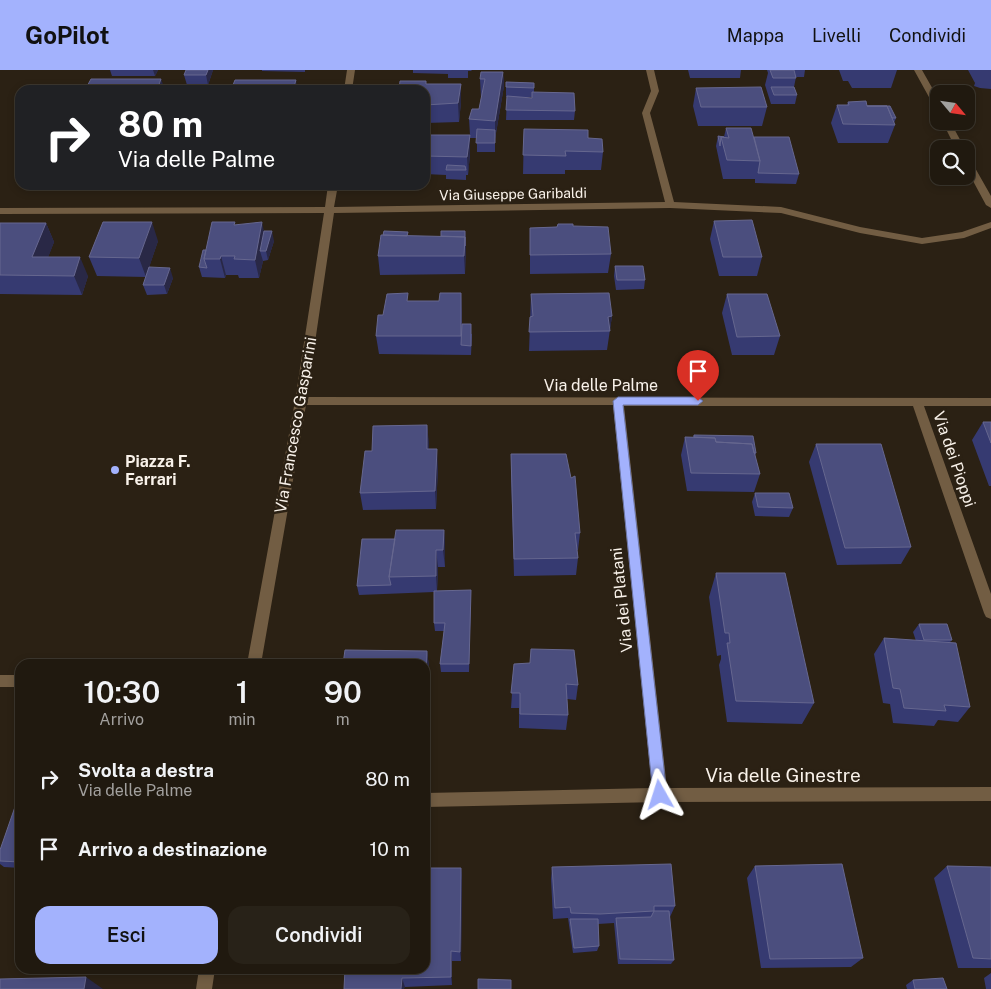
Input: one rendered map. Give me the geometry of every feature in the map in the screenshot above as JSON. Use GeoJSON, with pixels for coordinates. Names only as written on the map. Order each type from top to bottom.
{"type":"FeatureCollection","features":[{"type":"Feature","properties":{"kind":"street"},"geometry":{"type":"LineString","coordinates":[[349,85],[351,70]]}},
{"type":"Feature","properties":{"kind":"street"},"geometry":{"type":"LineString","coordinates":[[650,70],[655,91],[646,113],[670,205]]}},
{"type":"Feature","properties":{"kind":"street"},"geometry":{"type":"LineString","coordinates":[[918,70],[930,92]]}},
{"type":"Feature","properties":{"kind":"street"},"geometry":{"type":"LineString","coordinates":[[975,176],[991,205]]}},
{"type":"Feature","properties":{"kind":"street","name":"Via Francesco Gasparini"},"geometry":{"type":"LineString","coordinates":[[255,659],[301,401],[332,190]]}},
{"type":"Feature","properties":{"kind":"street","name":"Via Giuseppe Garibaldi"},"geometry":{"type":"LineString","coordinates":[[0,212],[670,205],[781,210],[860,230],[922,241],[964,235],[991,225]]}},
{"type":"Feature","properties":{"kind":"street","name":"Via delle Palme"},"geometry":{"type":"LineString","coordinates":[[301,401],[991,402]]}},
{"type":"Feature","properties":{"kind":"street","name":"Via dei Platani"},"geometry":{"type":"LineString","coordinates":[[618,401],[660,795]]}},
{"type":"Feature","properties":{"kind":"street","name":"Via dei Pioppi"},"geometry":{"type":"LineString","coordinates":[[917,402],[991,613]]}},
{"type":"Feature","properties":{"kind":"street"},"geometry":{"type":"LineString","coordinates":[[0,681],[15,681]]}},
{"type":"Feature","properties":{"kind":"street","name":"Via delle Ginestre"},"geometry":{"type":"LineString","coordinates":[[430,800],[660,795],[991,794]]}},
{"type":"Feature","properties":{"kind":"street"},"geometry":{"type":"LineString","coordinates":[[204,989],[206,974]]}},
{"type":"Feature","properties":{"kind":"building"},"geometry":{"type":"Polygon","coordinates":[[[186,70],[208,70],[206,75],[184,75],[186,70]]]}},
{"type":"Feature","properties":{"kind":"building"},"geometry":{"type":"Polygon","coordinates":[[[770,70],[794,70],[796,78],[773,78],[770,70]]]}},
{"type":"Feature","properties":{"kind":"building"},"geometry":{"type":"Polygon","coordinates":[[[481,72],[503,72],[495,121],[469,119],[472,109],[479,109],[485,79],[480,79],[481,72]]]}},
{"type":"Feature","properties":{"kind":"building"},"geometry":{"type":"Polygon","coordinates":[[[91,79],[161,79],[159,85],[88,85],[91,79]]]}},
{"type":"Feature","properties":{"kind":"building"},"geometry":{"type":"Polygon","coordinates":[[[235,80],[296,80],[294,85],[233,85],[235,80]]]}},
{"type":"Feature","properties":{"kind":"building"},"geometry":{"type":"Polygon","coordinates":[[[400,81],[426,81],[426,84],[461,84],[458,103],[430,105],[430,85],[400,85],[400,81]]]}},
{"type":"Feature","properties":{"kind":"building"},"geometry":{"type":"Polygon","coordinates":[[[506,82],[534,83],[534,88],[506,87],[506,82]]]}},
{"type":"Feature","properties":{"kind":"building"},"geometry":{"type":"Polygon","coordinates":[[[761,87],[767,107],[701,107],[696,88],[761,87]]]}},
{"type":"Feature","properties":{"kind":"building"},"geometry":{"type":"Polygon","coordinates":[[[771,87],[794,87],[797,95],[774,95],[771,87]]]}},
{"type":"Feature","properties":{"kind":"building"},"geometry":{"type":"Polygon","coordinates":[[[532,92],[574,93],[575,111],[506,110],[507,96],[532,98],[532,92]]]}},
{"type":"Feature","properties":{"kind":"building"},"geometry":{"type":"Polygon","coordinates":[[[866,101],[867,106],[887,106],[895,125],[843,124],[837,105],[849,105],[848,102],[866,101]]]}},
{"type":"Feature","properties":{"kind":"building"},"geometry":{"type":"Polygon","coordinates":[[[887,106],[890,106],[896,118],[892,118],[887,106]]]}},
{"type":"Feature","properties":{"kind":"building"},"geometry":{"type":"Polygon","coordinates":[[[726,128],[751,128],[760,161],[727,160],[721,137],[729,138],[726,128]]]}},
{"type":"Feature","properties":{"kind":"building"},"geometry":{"type":"Polygon","coordinates":[[[477,129],[495,130],[495,143],[476,143],[477,129]]]}},
{"type":"Feature","properties":{"kind":"building"},"geometry":{"type":"Polygon","coordinates":[[[524,129],[588,130],[588,138],[602,139],[603,152],[565,151],[566,156],[523,155],[524,129]]]}},
{"type":"Feature","properties":{"kind":"building"},"geometry":{"type":"Polygon","coordinates":[[[430,135],[470,135],[467,157],[430,156],[430,135]]]}},
{"type":"Feature","properties":{"kind":"building"},"geometry":{"type":"Polygon","coordinates":[[[754,137],[789,137],[799,174],[758,173],[760,161],[754,137]]]}},
{"type":"Feature","properties":{"kind":"building"},"geometry":{"type":"Polygon","coordinates":[[[447,165],[465,166],[466,170],[446,170],[447,165]]]}},
{"type":"Feature","properties":{"kind":"building"},"geometry":{"type":"Polygon","coordinates":[[[752,220],[762,257],[723,257],[714,221],[752,220]]]}},
{"type":"Feature","properties":{"kind":"building"},"geometry":{"type":"Polygon","coordinates":[[[103,222],[152,222],[139,258],[89,257],[103,222]]]}},
{"type":"Feature","properties":{"kind":"building"},"geometry":{"type":"Polygon","coordinates":[[[212,222],[235,222],[234,225],[262,222],[255,260],[234,259],[235,256],[221,256],[220,259],[204,259],[212,222]]]}},
{"type":"Feature","properties":{"kind":"building"},"geometry":{"type":"Polygon","coordinates":[[[0,223],[46,223],[32,257],[80,257],[74,276],[0,275],[0,223]]]}},
{"type":"Feature","properties":{"kind":"building"},"geometry":{"type":"Polygon","coordinates":[[[558,224],[608,227],[611,254],[530,255],[530,228],[557,227],[558,224]]]}},
{"type":"Feature","properties":{"kind":"building"},"geometry":{"type":"Polygon","coordinates":[[[264,231],[272,231],[266,251],[260,251],[264,231]]]}},
{"type":"Feature","properties":{"kind":"building"},"geometry":{"type":"Polygon","coordinates":[[[384,231],[408,232],[407,236],[383,235],[384,231]]]}},
{"type":"Feature","properties":{"kind":"building"},"geometry":{"type":"Polygon","coordinates":[[[441,231],[465,231],[465,237],[441,236],[441,231]]]}},
{"type":"Feature","properties":{"kind":"building"},"geometry":{"type":"Polygon","coordinates":[[[381,235],[465,237],[464,256],[378,256],[381,235]]]}},
{"type":"Feature","properties":{"kind":"building"},"geometry":{"type":"Polygon","coordinates":[[[203,250],[206,250],[204,259],[207,268],[199,267],[203,250]]]}},
{"type":"Feature","properties":{"kind":"building"},"geometry":{"type":"Polygon","coordinates":[[[615,266],[643,266],[645,280],[617,280],[615,266]]]}},
{"type":"Feature","properties":{"kind":"building"},"geometry":{"type":"Polygon","coordinates":[[[149,267],[170,268],[164,285],[143,285],[149,267]]]}},
{"type":"Feature","properties":{"kind":"building"},"geometry":{"type":"Polygon","coordinates":[[[408,293],[407,301],[439,301],[440,293],[461,293],[461,336],[376,336],[378,315],[383,315],[387,294],[408,293]]]}},
{"type":"Feature","properties":{"kind":"building"},"geometry":{"type":"Polygon","coordinates":[[[609,293],[612,316],[608,317],[610,331],[529,332],[530,317],[533,316],[531,294],[609,293]]]}},
{"type":"Feature","properties":{"kind":"building"},"geometry":{"type":"Polygon","coordinates":[[[727,294],[767,294],[780,336],[737,337],[727,294]]]}},
{"type":"Feature","properties":{"kind":"building"},"geometry":{"type":"Polygon","coordinates":[[[462,324],[471,324],[471,346],[461,345],[462,324]]]}},
{"type":"Feature","properties":{"kind":"building"},"geometry":{"type":"Polygon","coordinates":[[[983,422],[991,422],[991,443],[983,422]]]}},
{"type":"Feature","properties":{"kind":"building"},"geometry":{"type":"Polygon","coordinates":[[[427,425],[427,449],[437,449],[435,491],[360,493],[365,451],[372,451],[373,426],[427,425]]]}},
{"type":"Feature","properties":{"kind":"building"},"geometry":{"type":"Polygon","coordinates":[[[694,435],[753,436],[756,453],[754,453],[752,444],[716,442],[715,438],[694,437],[694,435]]]}},
{"type":"Feature","properties":{"kind":"building"},"geometry":{"type":"Polygon","coordinates":[[[685,437],[715,438],[716,442],[752,444],[760,474],[691,473],[685,437]]]}},
{"type":"Feature","properties":{"kind":"building"},"geometry":{"type":"Polygon","coordinates":[[[816,444],[881,444],[911,547],[845,548],[816,444]]]}},
{"type":"Feature","properties":{"kind":"building"},"geometry":{"type":"Polygon","coordinates":[[[511,454],[566,454],[571,478],[575,476],[580,533],[575,533],[578,558],[514,559],[511,454]]]}},
{"type":"Feature","properties":{"kind":"building"},"geometry":{"type":"Polygon","coordinates":[[[755,493],[789,493],[793,508],[758,507],[755,493]]]}},
{"type":"Feature","properties":{"kind":"building"},"geometry":{"type":"Polygon","coordinates":[[[396,530],[444,530],[443,550],[436,550],[436,576],[389,577],[396,530]]]}},
{"type":"Feature","properties":{"kind":"building"},"geometry":{"type":"Polygon","coordinates":[[[362,539],[395,539],[389,577],[391,585],[357,586],[362,539]]]}},
{"type":"Feature","properties":{"kind":"building"},"geometry":{"type":"Polygon","coordinates":[[[716,573],[785,573],[814,703],[736,701],[727,643],[730,643],[729,633],[725,633],[716,573]]]}},
{"type":"Feature","properties":{"kind":"building"},"geometry":{"type":"Polygon","coordinates":[[[471,590],[469,664],[440,664],[445,623],[434,623],[434,591],[471,590]]]}},
{"type":"Feature","properties":{"kind":"building"},"geometry":{"type":"Polygon","coordinates":[[[919,624],[947,624],[952,640],[924,640],[919,624]]]}},
{"type":"Feature","properties":{"kind":"building"},"geometry":{"type":"Polygon","coordinates":[[[884,638],[956,643],[970,707],[944,705],[946,711],[904,708],[900,689],[893,688],[884,638]]]}},
{"type":"Feature","properties":{"kind":"building"},"geometry":{"type":"Polygon","coordinates":[[[531,649],[574,650],[578,685],[566,684],[568,715],[520,714],[520,693],[511,693],[514,664],[530,663],[531,649]]]}},
{"type":"Feature","properties":{"kind":"building"},"geometry":{"type":"Polygon","coordinates":[[[345,650],[427,651],[427,659],[344,659],[345,650]]]}},
{"type":"Feature","properties":{"kind":"building"},"geometry":{"type":"Polygon","coordinates":[[[15,807],[15,862],[0,861],[0,850],[15,807]]]}},
{"type":"Feature","properties":{"kind":"building"},"geometry":{"type":"Polygon","coordinates":[[[671,864],[675,906],[654,906],[654,911],[600,914],[571,913],[570,907],[555,908],[552,867],[671,864]]]}},
{"type":"Feature","properties":{"kind":"building"},"geometry":{"type":"Polygon","coordinates":[[[842,864],[863,958],[770,959],[755,866],[842,864]]]}},
{"type":"Feature","properties":{"kind":"building"},"geometry":{"type":"Polygon","coordinates":[[[947,866],[991,867],[991,959],[973,958],[947,866]]]}},
{"type":"Feature","properties":{"kind":"building"},"geometry":{"type":"Polygon","coordinates":[[[430,868],[461,868],[460,952],[451,951],[451,977],[402,978],[401,989],[344,989],[345,974],[430,974],[430,868]]]}},
{"type":"Feature","properties":{"kind":"building"},"geometry":{"type":"Polygon","coordinates":[[[654,911],[669,911],[674,960],[620,959],[616,918],[651,917],[654,911]]]}},
{"type":"Feature","properties":{"kind":"building"},"geometry":{"type":"Polygon","coordinates":[[[570,919],[598,919],[599,946],[574,948],[570,919]]]}},
{"type":"Feature","properties":{"kind":"building"},"geometry":{"type":"Polygon","coordinates":[[[86,977],[84,989],[0,989],[0,979],[86,977]]]}},
{"type":"Feature","properties":{"kind":"building"},"geometry":{"type":"Polygon","coordinates":[[[943,978],[947,989],[915,989],[913,980],[943,978]]]}},
{"type":"Feature","properties":{"kind":"building"},"geometry":{"type":"Polygon","coordinates":[[[478,979],[511,980],[511,989],[478,989],[478,979]]]}},
{"type":"Feature","properties":{"kind":"place","name":"Piazza F. Ferrari"},"geometry":{"type":"Point","coordinates":[115,470]}},
{"type":"Feature","properties":{"kind":"route"},"geometry":{"type":"LineString","coordinates":[[660,795],[618,401],[698,401]]}}]}
